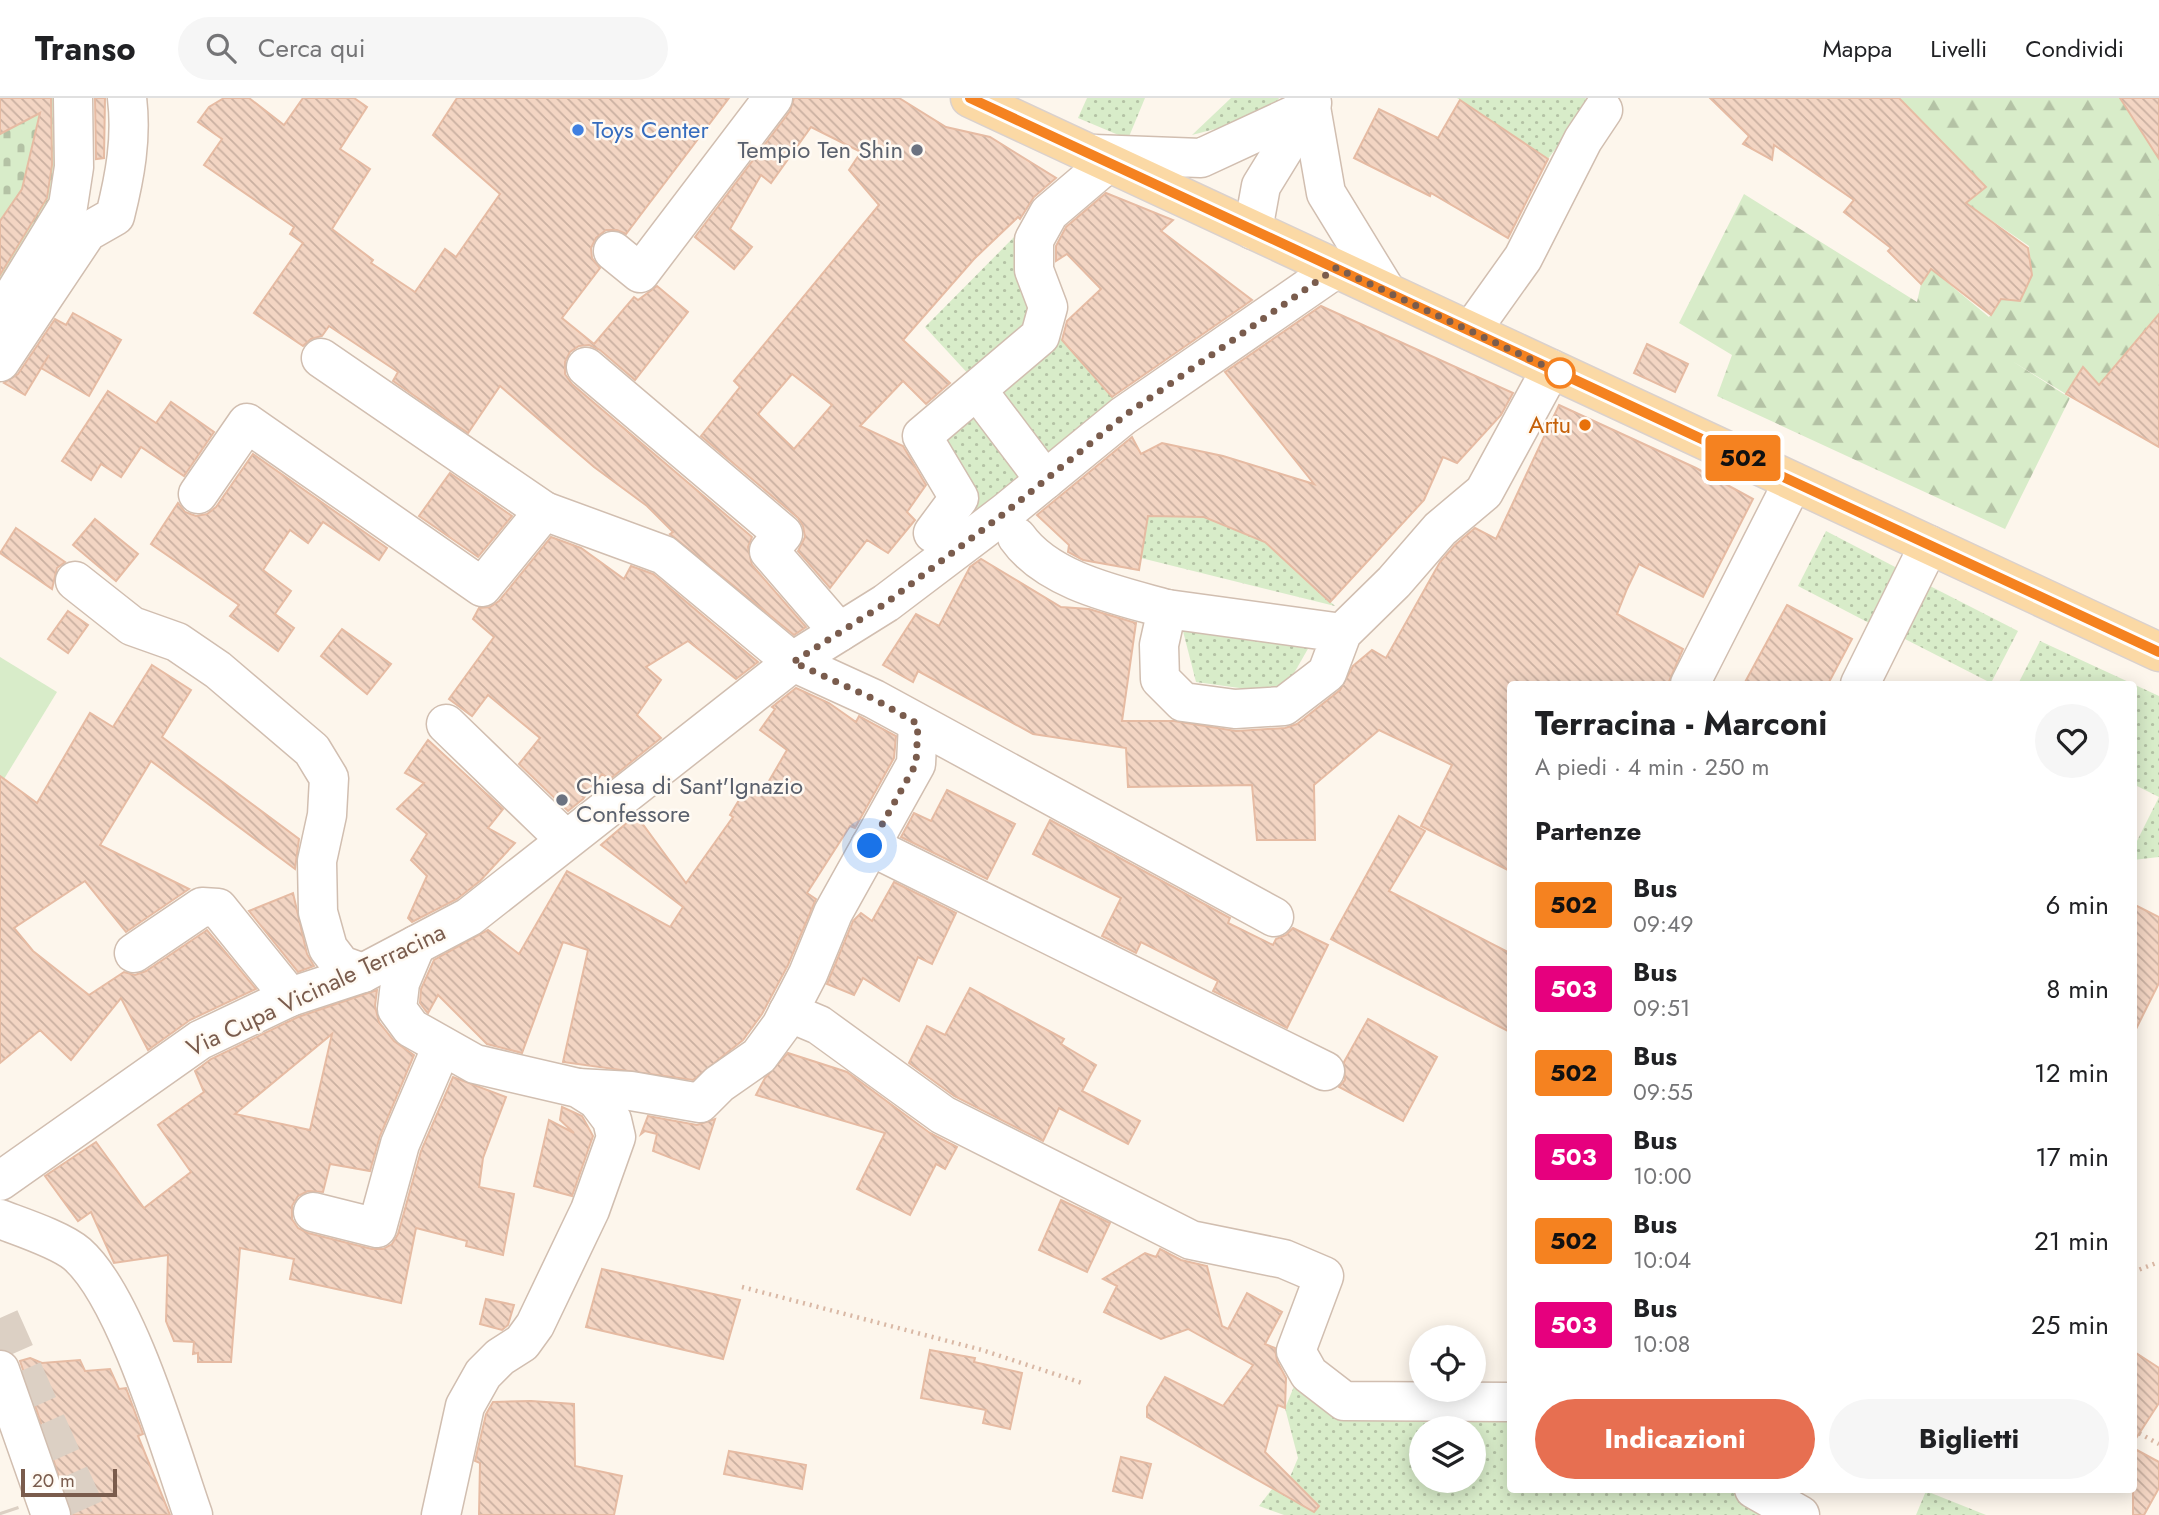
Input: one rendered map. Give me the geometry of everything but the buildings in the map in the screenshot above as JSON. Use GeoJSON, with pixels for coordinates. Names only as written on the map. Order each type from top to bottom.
{"type":"FeatureCollection","features":[{"type":"Feature","properties":{"kind":"main road"},"geometry":{"type":"LineString","coordinates":[[970,98],[2159,652]]}},
{"type":"Feature","properties":{"kind":"street"},"geometry":{"type":"LineString","coordinates":[[0,317],[68,206],[74,167],[73,98]]}},
{"type":"Feature","properties":{"kind":"street"},"geometry":{"type":"LineString","coordinates":[[0,362],[87,232],[115,216],[130,125],[127,98]]}},
{"type":"Feature","properties":{"kind":"street"},"geometry":{"type":"LineString","coordinates":[[613,251],[640,273],[773,98]]}},
{"type":"Feature","properties":{"kind":"street"},"geometry":{"type":"LineString","coordinates":[[933,533],[959,498],[922,436],[1040,336],[1048,307],[1034,270],[1034,240],[1049,213],[1102,158],[1201,158],[1312,102]]}},
{"type":"Feature","properties":{"kind":"street"},"geometry":{"type":"LineString","coordinates":[[1254,230],[1261,186],[1312,102]]}},
{"type":"Feature","properties":{"kind":"street"},"geometry":{"type":"LineString","coordinates":[[1312,102],[1326,193],[1386,291]]}},
{"type":"Feature","properties":{"kind":"street"},"geometry":{"type":"LineString","coordinates":[[1471,331],[1522,258],[1583,140],[1603,110]]}},
{"type":"Feature","properties":{"kind":"street","name":"Via Cupa Vicinale Terracina"},"geometry":{"type":"LineString","coordinates":[[5,1164],[200,1040],[290,997],[363,973],[469,917],[793,662],[886,603],[1124,416],[1336,268]]}},
{"type":"Feature","properties":{"kind":"street"},"geometry":{"type":"LineString","coordinates":[[321,358],[544,511],[664,555],[793,662],[874,699],[1274,918]]}},
{"type":"Feature","properties":{"kind":"street"},"geometry":{"type":"LineString","coordinates":[[586,367],[783,534],[769,551],[839,632]]}},
{"type":"Feature","properties":{"kind":"street"},"geometry":{"type":"LineString","coordinates":[[1167,609],[1159,645],[1160,679],[1182,702],[1235,709],[1284,706],[1327,673],[1342,633],[1394,582],[1440,529],[1485,492],[1551,369]]}},
{"type":"Feature","properties":{"kind":"street"},"geometry":{"type":"LineString","coordinates":[[977,390],[1045,480]]}},
{"type":"Feature","properties":{"kind":"street"},"geometry":{"type":"LineString","coordinates":[[198,494],[247,424],[482,587],[544,511]]}},
{"type":"Feature","properties":{"kind":"street"},"geometry":{"type":"LineString","coordinates":[[1692,681],[1793,482]]}},
{"type":"Feature","properties":{"kind":"street"},"geometry":{"type":"LineString","coordinates":[[1017,537],[1027,551],[1088,587],[1167,609],[1342,633]]}},
{"type":"Feature","properties":{"kind":"street"},"geometry":{"type":"LineString","coordinates":[[1861,681],[1929,545]]}},
{"type":"Feature","properties":{"kind":"street"},"geometry":{"type":"LineString","coordinates":[[75,581],[132,626],[177,642],[218,670],[312,750],[328,778],[327,815],[317,861],[318,912],[328,948],[341,965],[363,973]]}},
{"type":"Feature","properties":{"kind":"street"},"geometry":{"type":"LineString","coordinates":[[446,724],[566,840]]}},
{"type":"Feature","properties":{"kind":"street"},"geometry":{"type":"LineString","coordinates":[[416,945],[400,984],[397,1009],[411,1028],[442,1046],[475,1064],[578,1088],[631,1091],[699,1104],[719,1084],[759,1056],[789,1012],[834,913],[916,764],[918,724]]}},
{"type":"Feature","properties":{"kind":"street"},"geometry":{"type":"LineString","coordinates":[[870,846],[1325,1071]]}},
{"type":"Feature","properties":{"kind":"street"},"geometry":{"type":"LineString","coordinates":[[134,953],[202,906],[218,908],[290,997]]}},
{"type":"Feature","properties":{"kind":"street"},"geometry":{"type":"LineString","coordinates":[[789,1012],[819,1026],[943,1115],[1191,1240],[1284,1259],[1324,1276],[1296,1351],[1309,1374],[1344,1401],[1507,1402]]}},
{"type":"Feature","properties":{"kind":"street"},"geometry":{"type":"LineString","coordinates":[[313,1212],[377,1228],[400,1144],[442,1046]]}},
{"type":"Feature","properties":{"kind":"street"},"geometry":{"type":"LineString","coordinates":[[441,1515],[466,1406],[483,1374],[500,1357],[522,1343],[536,1325],[590,1210],[616,1137],[612,1120],[597,1100],[578,1088]]}},
{"type":"Feature","properties":{"kind":"street"},"geometry":{"type":"LineString","coordinates":[[0,1219],[75,1252],[102,1280],[131,1347],[193,1515]]}},
{"type":"Feature","properties":{"kind":"street"},"geometry":{"type":"LineString","coordinates":[[0,1370],[51,1515]]}},
{"type":"Feature","properties":{"kind":"street"},"geometry":{"type":"LineString","coordinates":[[1761,1493],[1800,1515]]}},
{"type":"Feature","properties":{"kind":"path"},"geometry":{"type":"LineString","coordinates":[[2137,1270],[2159,1262]]}},
{"type":"Feature","properties":{"kind":"path"},"geometry":{"type":"LineString","coordinates":[[742,1287],[982,1350],[1082,1383]]}},
{"type":"Feature","properties":{"kind":"path"},"geometry":{"type":"LineString","coordinates":[[2137,1432],[2159,1444]]}},
{"type":"Feature","properties":{"kind":"green space"},"geometry":{"type":"Polygon","coordinates":[[[0,98],[60,98],[60,198],[0,293],[0,98]]]}},
{"type":"Feature","properties":{"kind":"green space"},"geometry":{"type":"Polygon","coordinates":[[[1087,98],[1145,98],[1128,139],[1078,118],[1087,98]]]}},
{"type":"Feature","properties":{"kind":"green space"},"geometry":{"type":"Polygon","coordinates":[[[1231,98],[1279,98],[1268,115],[1192,135],[1231,98]]]}},
{"type":"Feature","properties":{"kind":"green space"},"geometry":{"type":"Polygon","coordinates":[[[1457,98],[1585,98],[1591,102],[1548,159],[1457,98]]]}},
{"type":"Feature","properties":{"kind":"green space"},"geometry":{"type":"Polygon","coordinates":[[[1899,98],[2120,98],[2159,156],[2159,314],[2099,385],[2083,368],[2066,394],[2012,361],[2070,398],[2005,529],[1717,396],[1732,355],[1679,323],[1744,194],[1917,302],[1921,284],[1931,269],[1989,317],[2001,299],[2020,301],[2032,275],[2029,246],[1966,203],[1985,187],[1899,98]]]}},
{"type":"Feature","properties":{"kind":"green space"},"geometry":{"type":"Polygon","coordinates":[[[1022,229],[1032,327],[972,378],[925,327],[1022,229]]]}},
{"type":"Feature","properties":{"kind":"green space"},"geometry":{"type":"Polygon","coordinates":[[[1055,332],[1119,404],[1045,462],[991,391],[1055,332]]]}},
{"type":"Feature","properties":{"kind":"green space"},"geometry":{"type":"Polygon","coordinates":[[[975,404],[1030,477],[957,535],[932,437],[975,404]]]}},
{"type":"Feature","properties":{"kind":"green space"},"geometry":{"type":"Polygon","coordinates":[[[1148,516],[1204,517],[1265,542],[1335,606],[1141,558],[1148,516]]]}},
{"type":"Feature","properties":{"kind":"green space"},"geometry":{"type":"Polygon","coordinates":[[[1826,531],[1899,569],[1871,624],[1798,586],[1826,531]]]}},
{"type":"Feature","properties":{"kind":"green space"},"geometry":{"type":"Polygon","coordinates":[[[1928,585],[2018,631],[1992,681],[1987,681],[1901,637],[1928,585]]]}},
{"type":"Feature","properties":{"kind":"green space"},"geometry":{"type":"Polygon","coordinates":[[[1183,631],[1309,647],[1282,694],[1196,682],[1183,631]]]}},
{"type":"Feature","properties":{"kind":"green space"},"geometry":{"type":"Polygon","coordinates":[[[2040,641],[2127,681],[2020,681],[2040,641]]]}},
{"type":"Feature","properties":{"kind":"green space"},"geometry":{"type":"Polygon","coordinates":[[[0,657],[57,692],[4,779],[0,776],[0,657]]]}},
{"type":"Feature","properties":{"kind":"green space"},"geometry":{"type":"Polygon","coordinates":[[[2137,686],[2159,696],[2159,797],[2137,786],[2137,686]]]}},
{"type":"Feature","properties":{"kind":"green space"},"geometry":{"type":"Polygon","coordinates":[[[2159,797],[2159,857],[2137,860],[2137,841],[2159,797]]]}},
{"type":"Feature","properties":{"kind":"green space"},"geometry":{"type":"Polygon","coordinates":[[[1298,1377],[1409,1398],[1409,1402],[1430,1402],[1507,1416],[1507,1493],[1738,1493],[1785,1515],[1284,1515],[1259,1506],[1272,1489],[1290,1477],[1298,1458],[1285,1408],[1298,1377]]]}},
{"type":"Feature","properties":{"kind":"green space"},"geometry":{"type":"Polygon","coordinates":[[[1925,1493],[1931,1493],[1986,1515],[1916,1515],[1925,1493]]]}},
{"type":"Feature","properties":{"kind":"tunnel"},"geometry":{"type":"LineString","coordinates":[[0,1318],[88,1515]]}},
{"type":"Feature","properties":{"kind":"bus line","name":"502"},"geometry":{"type":"LineString","coordinates":[[970,98],[2159,652]]}},
{"type":"Feature","properties":{"kind":"place","name":"Toys Center"},"geometry":{"type":"Point","coordinates":[578,130]}},
{"type":"Feature","properties":{"kind":"place","name":"Tempio Ten Shin"},"geometry":{"type":"Point","coordinates":[917,150]}},
{"type":"Feature","properties":{"kind":"place","name":"Artu"},"geometry":{"type":"Point","coordinates":[1585,425]}},
{"type":"Feature","properties":{"kind":"place","name":"Chiesa di Sant'Ignazio Confessore"},"geometry":{"type":"Point","coordinates":[562,800]}},
{"type":"Feature","properties":{"kind":"route"},"geometry":{"type":"LineString","coordinates":[[870,846],[891,813],[916,764],[918,724],[874,699],[793,662],[886,603],[1006,512],[1124,416],[1336,268],[1560,373]]}}]}
